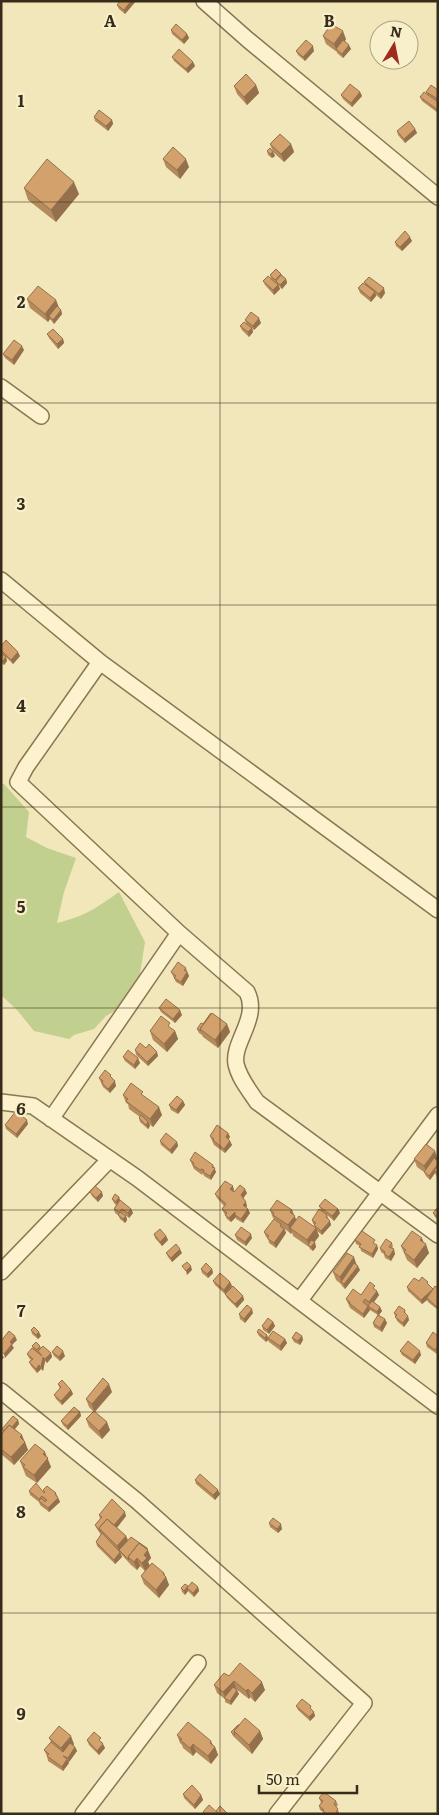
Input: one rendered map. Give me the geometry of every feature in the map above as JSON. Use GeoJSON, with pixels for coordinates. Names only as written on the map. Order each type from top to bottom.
{"type":"FeatureCollection","features":[{"type":"Feature","properties":{"kind":"street"},"geometry":{"type":"LineString","coordinates":[[204,1],[247,39],[438,197]]}},
{"type":"Feature","properties":{"kind":"street"},"geometry":{"type":"LineString","coordinates":[[1,387],[41,416]]}},
{"type":"Feature","properties":{"kind":"street"},"geometry":{"type":"LineString","coordinates":[[1,580],[100,662],[438,910]]}},
{"type":"Feature","properties":{"kind":"street"},"geometry":{"type":"LineString","coordinates":[[100,662],[26,767],[18,782],[179,934],[247,992],[250,1011],[237,1052],[236,1062],[243,1082],[257,1102],[438,1235]]}},
{"type":"Feature","properties":{"kind":"street"},"geometry":{"type":"LineString","coordinates":[[51,1119],[179,934]]}},
{"type":"Feature","properties":{"kind":"street"},"geometry":{"type":"LineString","coordinates":[[1,1102],[33,1106],[110,1159],[300,1300],[438,1406]]}},
{"type":"Feature","properties":{"kind":"street"},"geometry":{"type":"LineString","coordinates":[[300,1300],[381,1192],[432,1135],[438,1115]]}},
{"type":"Feature","properties":{"kind":"street"},"geometry":{"type":"LineString","coordinates":[[1,1272],[110,1159]]}},
{"type":"Feature","properties":{"kind":"street"},"geometry":{"type":"LineString","coordinates":[[1,1391],[137,1501],[364,1703],[277,1814]]}},
{"type":"Feature","properties":{"kind":"street"},"geometry":{"type":"LineString","coordinates":[[83,1814],[198,1663]]}},
{"type":"Feature","properties":{"kind":"green space"},"geometry":{"type":"Polygon","coordinates":[[[1,784],[4,784],[29,812],[26,837],[47,848],[76,858],[64,892],[57,923],[90,911],[119,892],[145,942],[139,980],[126,1005],[106,1016],[94,1029],[74,1035],[69,1039],[34,1031],[17,1010],[1,995],[1,784]]]}},
{"type":"Feature","properties":{"kind":"building"},"geometry":{"type":"Polygon","coordinates":[[[120,1],[131,1],[124,10],[117,5],[120,1]]]}},
{"type":"Feature","properties":{"kind":"building"},"geometry":{"type":"Polygon","coordinates":[[[176,24],[187,34],[182,40],[171,30],[176,24]]]}},
{"type":"Feature","properties":{"kind":"building"},"geometry":{"type":"Polygon","coordinates":[[[331,24],[343,31],[334,44],[323,36],[331,24]]]}},
{"type":"Feature","properties":{"kind":"building"},"geometry":{"type":"Polygon","coordinates":[[[306,40],[313,46],[303,57],[296,51],[306,40]]]}},
{"type":"Feature","properties":{"kind":"building"},"geometry":{"type":"Polygon","coordinates":[[[343,40],[349,45],[342,54],[336,49],[343,40]]]}},
{"type":"Feature","properties":{"kind":"building"},"geometry":{"type":"Polygon","coordinates":[[[179,49],[193,62],[186,69],[172,57],[179,49]]]}},
{"type":"Feature","properties":{"kind":"building"},"geometry":{"type":"Polygon","coordinates":[[[246,74],[256,85],[244,97],[234,86],[246,74]]]}},
{"type":"Feature","properties":{"kind":"building"},"geometry":{"type":"Polygon","coordinates":[[[350,84],[360,92],[351,103],[341,95],[350,84]]]}},
{"type":"Feature","properties":{"kind":"building"},"geometry":{"type":"Polygon","coordinates":[[[431,85],[438,90],[438,99],[426,92],[431,85]]]}},
{"type":"Feature","properties":{"kind":"building"},"geometry":{"type":"Polygon","coordinates":[[[424,92],[438,102],[438,110],[420,97],[424,92]]]}},
{"type":"Feature","properties":{"kind":"building"},"geometry":{"type":"Polygon","coordinates":[[[99,110],[112,120],[106,126],[94,117],[99,110]]]}},
{"type":"Feature","properties":{"kind":"building"},"geometry":{"type":"Polygon","coordinates":[[[409,121],[415,129],[404,139],[397,131],[409,121]]]}},
{"type":"Feature","properties":{"kind":"building"},"geometry":{"type":"Polygon","coordinates":[[[280,134],[291,144],[281,154],[270,144],[280,134]]]}},
{"type":"Feature","properties":{"kind":"building"},"geometry":{"type":"Polygon","coordinates":[[[173,147],[186,159],[177,170],[163,159],[173,147]]]}},
{"type":"Feature","properties":{"kind":"building"},"geometry":{"type":"Polygon","coordinates":[[[270,148],[273,152],[270,154],[267,151],[270,148]]]}},
{"type":"Feature","properties":{"kind":"building"},"geometry":{"type":"Polygon","coordinates":[[[47,159],[74,182],[51,210],[24,188],[47,159]]]}},
{"type":"Feature","properties":{"kind":"building"},"geometry":{"type":"Polygon","coordinates":[[[405,231],[410,237],[400,247],[395,242],[405,231]]]}},
{"type":"Feature","properties":{"kind":"building"},"geometry":{"type":"Polygon","coordinates":[[[276,269],[281,274],[275,280],[270,275],[276,269]]]}},
{"type":"Feature","properties":{"kind":"building"},"geometry":{"type":"Polygon","coordinates":[[[281,275],[286,279],[280,285],[276,281],[281,275]]]}},
{"type":"Feature","properties":{"kind":"building"},"geometry":{"type":"Polygon","coordinates":[[[268,276],[278,285],[273,290],[263,281],[268,276]]]}},
{"type":"Feature","properties":{"kind":"building"},"geometry":{"type":"Polygon","coordinates":[[[369,277],[384,288],[379,294],[364,282],[369,277]]]}},
{"type":"Feature","properties":{"kind":"building"},"geometry":{"type":"Polygon","coordinates":[[[363,283],[375,292],[370,298],[358,288],[363,283]]]}},
{"type":"Feature","properties":{"kind":"building"},"geometry":{"type":"Polygon","coordinates":[[[38,286],[56,300],[45,314],[27,299],[38,286]]]}},
{"type":"Feature","properties":{"kind":"building"},"geometry":{"type":"Polygon","coordinates":[[[57,306],[61,310],[53,320],[49,316],[57,306]]]}},
{"type":"Feature","properties":{"kind":"building"},"geometry":{"type":"Polygon","coordinates":[[[251,312],[259,318],[253,326],[245,320],[251,312]]]}},
{"type":"Feature","properties":{"kind":"building"},"geometry":{"type":"Polygon","coordinates":[[[244,322],[252,328],[248,332],[240,326],[244,322]]]}},
{"type":"Feature","properties":{"kind":"building"},"geometry":{"type":"Polygon","coordinates":[[[53,329],[63,339],[57,344],[47,334],[53,329]]]}},
{"type":"Feature","properties":{"kind":"building"},"geometry":{"type":"Polygon","coordinates":[[[14,340],[22,346],[12,360],[3,354],[14,340]]]}},
{"type":"Feature","properties":{"kind":"building"},"geometry":{"type":"Polygon","coordinates":[[[6,640],[18,652],[11,660],[1,650],[1,646],[6,640]]]}},
{"type":"Feature","properties":{"kind":"building"},"geometry":{"type":"Polygon","coordinates":[[[1,653],[6,657],[3,661],[1,660],[1,653]]]}},
{"type":"Feature","properties":{"kind":"building"},"geometry":{"type":"Polygon","coordinates":[[[178,962],[186,968],[184,970],[187,972],[181,982],[174,978],[176,976],[171,972],[178,962]]]}},
{"type":"Feature","properties":{"kind":"building"},"geometry":{"type":"Polygon","coordinates":[[[166,999],[180,1010],[173,1019],[159,1008],[166,999]]]}},
{"type":"Feature","properties":{"kind":"building"},"geometry":{"type":"Polygon","coordinates":[[[211,1013],[200,1029],[201,1031],[197,1029],[201,1023],[203,1024],[211,1013]]]}},
{"type":"Feature","properties":{"kind":"building"},"geometry":{"type":"Polygon","coordinates":[[[212,1013],[227,1024],[215,1040],[200,1029],[212,1013]]]}},
{"type":"Feature","properties":{"kind":"building"},"geometry":{"type":"Polygon","coordinates":[[[161,1016],[170,1023],[168,1026],[175,1031],[164,1044],[150,1031],[161,1016]]]}},
{"type":"Feature","properties":{"kind":"building"},"geometry":{"type":"Polygon","coordinates":[[[140,1043],[146,1048],[149,1044],[157,1052],[147,1062],[135,1050],[140,1043]]]}},
{"type":"Feature","properties":{"kind":"building"},"geometry":{"type":"Polygon","coordinates":[[[128,1050],[138,1058],[134,1065],[123,1057],[128,1050]]]}},
{"type":"Feature","properties":{"kind":"building"},"geometry":{"type":"Polygon","coordinates":[[[105,1070],[115,1081],[108,1089],[99,1078],[105,1070]]]}},
{"type":"Feature","properties":{"kind":"building"},"geometry":{"type":"Polygon","coordinates":[[[131,1083],[143,1092],[141,1094],[159,1107],[150,1119],[126,1101],[128,1099],[123,1095],[131,1083]]]}},
{"type":"Feature","properties":{"kind":"building"},"geometry":{"type":"Polygon","coordinates":[[[177,1096],[183,1101],[176,1110],[169,1105],[177,1096]]]}},
{"type":"Feature","properties":{"kind":"building"},"geometry":{"type":"Polygon","coordinates":[[[16,1111],[27,1120],[16,1134],[5,1125],[16,1111]]]}},
{"type":"Feature","properties":{"kind":"building"},"geometry":{"type":"Polygon","coordinates":[[[141,1115],[148,1122],[146,1125],[139,1118],[141,1115]]]}},
{"type":"Feature","properties":{"kind":"building"},"geometry":{"type":"Polygon","coordinates":[[[217,1125],[228,1133],[226,1137],[230,1141],[224,1149],[210,1136],[217,1125]]]}},
{"type":"Feature","properties":{"kind":"building"},"geometry":{"type":"Polygon","coordinates":[[[166,1133],[177,1142],[170,1150],[160,1141],[166,1133]]]}},
{"type":"Feature","properties":{"kind":"building"},"geometry":{"type":"Polygon","coordinates":[[[426,1144],[435,1151],[424,1166],[414,1159],[426,1144]]]}},
{"type":"Feature","properties":{"kind":"building"},"geometry":{"type":"Polygon","coordinates":[[[195,1152],[215,1168],[210,1176],[203,1172],[204,1170],[200,1170],[193,1165],[194,1163],[190,1160],[195,1152]]]}},
{"type":"Feature","properties":{"kind":"building"},"geometry":{"type":"Polygon","coordinates":[[[434,1158],[438,1161],[438,1164],[429,1176],[424,1172],[434,1158]]]}},
{"type":"Feature","properties":{"kind":"building"},"geometry":{"type":"Polygon","coordinates":[[[225,1181],[233,1186],[230,1189],[234,1192],[240,1185],[245,1189],[241,1195],[246,1202],[243,1205],[248,1209],[241,1219],[235,1215],[235,1212],[229,1218],[225,1215],[227,1213],[222,1209],[226,1204],[215,1194],[225,1181]]]}},
{"type":"Feature","properties":{"kind":"building"},"geometry":{"type":"Polygon","coordinates":[[[95,1186],[102,1192],[96,1198],[90,1192],[95,1186]]]}},
{"type":"Feature","properties":{"kind":"building"},"geometry":{"type":"Polygon","coordinates":[[[115,1194],[119,1197],[116,1202],[112,1199],[115,1194]]]}},
{"type":"Feature","properties":{"kind":"building"},"geometry":{"type":"Polygon","coordinates":[[[325,1199],[338,1209],[332,1216],[319,1206],[325,1199]]]}},
{"type":"Feature","properties":{"kind":"building"},"geometry":{"type":"Polygon","coordinates":[[[120,1200],[131,1209],[128,1213],[122,1209],[119,1212],[114,1209],[120,1200]]]}},
{"type":"Feature","properties":{"kind":"building"},"geometry":{"type":"Polygon","coordinates":[[[277,1200],[292,1210],[290,1212],[295,1216],[288,1225],[273,1215],[274,1213],[270,1210],[277,1200]]]}},
{"type":"Feature","properties":{"kind":"building"},"geometry":{"type":"Polygon","coordinates":[[[438,1207],[438,1217],[433,1213],[438,1207]]]}},
{"type":"Feature","properties":{"kind":"building"},"geometry":{"type":"Polygon","coordinates":[[[319,1209],[327,1215],[326,1217],[330,1221],[321,1231],[314,1225],[316,1223],[312,1220],[319,1209]]]}},
{"type":"Feature","properties":{"kind":"building"},"geometry":{"type":"Polygon","coordinates":[[[120,1212],[126,1216],[123,1219],[118,1215],[120,1212]]]}},
{"type":"Feature","properties":{"kind":"building"},"geometry":{"type":"Polygon","coordinates":[[[299,1216],[316,1228],[307,1240],[290,1228],[299,1216]]]}},
{"type":"Feature","properties":{"kind":"building"},"geometry":{"type":"Polygon","coordinates":[[[274,1219],[284,1229],[274,1243],[267,1238],[269,1236],[264,1232],[274,1219]]]}},
{"type":"Feature","properties":{"kind":"building"},"geometry":{"type":"Polygon","coordinates":[[[241,1227],[251,1234],[245,1242],[235,1235],[241,1227]]]}},
{"type":"Feature","properties":{"kind":"building"},"geometry":{"type":"Polygon","coordinates":[[[160,1229],[166,1236],[160,1242],[154,1234],[160,1229]]]}},
{"type":"Feature","properties":{"kind":"building"},"geometry":{"type":"Polygon","coordinates":[[[362,1231],[375,1240],[373,1243],[377,1245],[372,1254],[359,1247],[361,1244],[355,1240],[362,1231]]]}},
{"type":"Feature","properties":{"kind":"building"},"geometry":{"type":"Polygon","coordinates":[[[412,1231],[422,1238],[420,1240],[426,1244],[414,1260],[404,1252],[406,1250],[401,1246],[412,1231]]]}},
{"type":"Feature","properties":{"kind":"building"},"geometry":{"type":"Polygon","coordinates":[[[386,1239],[392,1243],[389,1247],[394,1249],[389,1257],[380,1248],[386,1239]]]}},
{"type":"Feature","properties":{"kind":"building"},"geometry":{"type":"Polygon","coordinates":[[[311,1240],[315,1242],[311,1247],[308,1245],[311,1240]]]}},
{"type":"Feature","properties":{"kind":"building"},"geometry":{"type":"Polygon","coordinates":[[[176,1244],[180,1249],[171,1258],[166,1253],[176,1244]]]}},
{"type":"Feature","properties":{"kind":"building"},"geometry":{"type":"Polygon","coordinates":[[[347,1253],[354,1257],[340,1277],[333,1272],[347,1253]]]}},
{"type":"Feature","properties":{"kind":"building"},"geometry":{"type":"Polygon","coordinates":[[[187,1262],[191,1266],[186,1271],[182,1266],[187,1262]]]}},
{"type":"Feature","properties":{"kind":"building"},"geometry":{"type":"Polygon","coordinates":[[[206,1263],[212,1269],[207,1274],[201,1269],[206,1263]]]}},
{"type":"Feature","properties":{"kind":"building"},"geometry":{"type":"Polygon","coordinates":[[[354,1263],[358,1266],[344,1284],[341,1282],[354,1263]]]}},
{"type":"Feature","properties":{"kind":"building"},"geometry":{"type":"Polygon","coordinates":[[[220,1273],[230,1282],[224,1290],[213,1281],[220,1273]]]}},
{"type":"Feature","properties":{"kind":"building"},"geometry":{"type":"Polygon","coordinates":[[[422,1277],[433,1289],[421,1300],[407,1287],[414,1278],[419,1281],[422,1277]]]}},
{"type":"Feature","properties":{"kind":"building"},"geometry":{"type":"Polygon","coordinates":[[[370,1282],[377,1291],[369,1302],[365,1299],[363,1302],[368,1306],[363,1314],[346,1299],[353,1289],[361,1295],[370,1282]]]}},
{"type":"Feature","properties":{"kind":"building"},"geometry":{"type":"Polygon","coordinates":[[[233,1286],[243,1296],[235,1304],[225,1294],[233,1286]]]}},
{"type":"Feature","properties":{"kind":"building"},"geometry":{"type":"Polygon","coordinates":[[[435,1286],[438,1288],[438,1308],[427,1298],[435,1286]]]}},
{"type":"Feature","properties":{"kind":"building"},"geometry":{"type":"Polygon","coordinates":[[[372,1301],[380,1307],[377,1312],[368,1306],[372,1301]]]}},
{"type":"Feature","properties":{"kind":"building"},"geometry":{"type":"Polygon","coordinates":[[[247,1305],[252,1309],[244,1319],[239,1314],[247,1305]]]}},
{"type":"Feature","properties":{"kind":"building"},"geometry":{"type":"Polygon","coordinates":[[[399,1306],[405,1310],[404,1312],[408,1316],[403,1323],[395,1317],[397,1315],[394,1313],[399,1306]]]}},
{"type":"Feature","properties":{"kind":"building"},"geometry":{"type":"Polygon","coordinates":[[[378,1315],[385,1319],[380,1328],[373,1323],[378,1315]]]}},
{"type":"Feature","properties":{"kind":"building"},"geometry":{"type":"Polygon","coordinates":[[[268,1318],[273,1322],[267,1330],[262,1326],[268,1318]]]}},
{"type":"Feature","properties":{"kind":"building"},"geometry":{"type":"Polygon","coordinates":[[[34,1327],[39,1332],[36,1335],[31,1330],[34,1327]]]}},
{"type":"Feature","properties":{"kind":"building"},"geometry":{"type":"Polygon","coordinates":[[[259,1329],[267,1335],[265,1338],[257,1332],[259,1329]]]}},
{"type":"Feature","properties":{"kind":"building"},"geometry":{"type":"Polygon","coordinates":[[[9,1331],[15,1336],[10,1342],[12,1344],[4,1354],[1,1352],[1,1341],[9,1331]]]}},
{"type":"Feature","properties":{"kind":"building"},"geometry":{"type":"Polygon","coordinates":[[[273,1331],[285,1339],[280,1346],[268,1338],[273,1331]]]}},
{"type":"Feature","properties":{"kind":"building"},"geometry":{"type":"Polygon","coordinates":[[[296,1332],[302,1336],[298,1341],[292,1338],[296,1332]]]}},
{"type":"Feature","properties":{"kind":"building"},"geometry":{"type":"Polygon","coordinates":[[[433,1332],[438,1336],[438,1346],[435,1350],[426,1343],[433,1332]]]}},
{"type":"Feature","properties":{"kind":"building"},"geometry":{"type":"Polygon","coordinates":[[[408,1341],[420,1351],[413,1360],[400,1351],[408,1341]]]}},
{"type":"Feature","properties":{"kind":"building"},"geometry":{"type":"Polygon","coordinates":[[[36,1342],[40,1346],[37,1350],[32,1346],[36,1342]]]}},
{"type":"Feature","properties":{"kind":"building"},"geometry":{"type":"Polygon","coordinates":[[[43,1346],[51,1353],[45,1359],[43,1357],[41,1367],[39,1365],[36,1369],[29,1362],[33,1359],[27,1354],[32,1348],[42,1356],[38,1351],[43,1346]]]}},
{"type":"Feature","properties":{"kind":"building"},"geometry":{"type":"Polygon","coordinates":[[[57,1346],[63,1351],[59,1357],[52,1352],[57,1346]]]}},
{"type":"Feature","properties":{"kind":"building"},"geometry":{"type":"Polygon","coordinates":[[[103,1378],[109,1384],[92,1404],[86,1399],[103,1378]]]}},
{"type":"Feature","properties":{"kind":"building"},"geometry":{"type":"Polygon","coordinates":[[[62,1380],[71,1390],[61,1401],[54,1395],[61,1387],[58,1384],[62,1380]]]}},
{"type":"Feature","properties":{"kind":"building"},"geometry":{"type":"Polygon","coordinates":[[[74,1407],[80,1412],[67,1426],[61,1421],[74,1407]]]}},
{"type":"Feature","properties":{"kind":"building"},"geometry":{"type":"Polygon","coordinates":[[[94,1411],[107,1422],[99,1431],[86,1419],[94,1411]]]}},
{"type":"Feature","properties":{"kind":"building"},"geometry":{"type":"Polygon","coordinates":[[[13,1416],[18,1420],[12,1427],[9,1425],[4,1431],[2,1429],[13,1416]]]}},
{"type":"Feature","properties":{"kind":"building"},"geometry":{"type":"Polygon","coordinates":[[[9,1425],[22,1435],[20,1437],[25,1442],[11,1457],[1,1449],[1,1435],[9,1425]]]}},
{"type":"Feature","properties":{"kind":"building"},"geometry":{"type":"Polygon","coordinates":[[[35,1444],[45,1452],[43,1454],[48,1458],[34,1475],[23,1467],[25,1465],[20,1461],[35,1444]]]}},
{"type":"Feature","properties":{"kind":"building"},"geometry":{"type":"Polygon","coordinates":[[[200,1474],[218,1490],[213,1495],[195,1480],[200,1474]]]}},
{"type":"Feature","properties":{"kind":"building"},"geometry":{"type":"Polygon","coordinates":[[[36,1483],[44,1493],[43,1490],[47,1486],[56,1493],[58,1498],[48,1508],[39,1501],[41,1498],[45,1502],[47,1500],[42,1496],[39,1499],[29,1491],[36,1483]]]}},
{"type":"Feature","properties":{"kind":"building"},"geometry":{"type":"Polygon","coordinates":[[[112,1499],[125,1512],[114,1525],[107,1519],[99,1528],[101,1532],[95,1525],[102,1517],[99,1515],[112,1499]]]}},
{"type":"Feature","properties":{"kind":"building"},"geometry":{"type":"Polygon","coordinates":[[[273,1518],[281,1524],[277,1529],[269,1523],[273,1518]]]}},
{"type":"Feature","properties":{"kind":"building"},"geometry":{"type":"Polygon","coordinates":[[[107,1519],[126,1536],[117,1546],[99,1528],[107,1519]]]}},
{"type":"Feature","properties":{"kind":"building"},"geometry":{"type":"Polygon","coordinates":[[[102,1533],[120,1552],[114,1560],[96,1542],[102,1533]]]}},
{"type":"Feature","properties":{"kind":"building"},"geometry":{"type":"Polygon","coordinates":[[[131,1537],[147,1548],[147,1549],[139,1543],[128,1557],[129,1560],[119,1550],[131,1537]]]}},
{"type":"Feature","properties":{"kind":"building"},"geometry":{"type":"Polygon","coordinates":[[[139,1543],[148,1550],[144,1555],[147,1558],[142,1563],[137,1558],[134,1562],[128,1557],[139,1543]]]}},
{"type":"Feature","properties":{"kind":"building"},"geometry":{"type":"Polygon","coordinates":[[[152,1563],[166,1577],[156,1590],[141,1576],[152,1563]]]}},
{"type":"Feature","properties":{"kind":"building"},"geometry":{"type":"Polygon","coordinates":[[[192,1582],[198,1587],[193,1593],[187,1588],[192,1582]]]}},
{"type":"Feature","properties":{"kind":"building"},"geometry":{"type":"Polygon","coordinates":[[[185,1584],[188,1586],[184,1591],[181,1588],[185,1584]]]}},
{"type":"Feature","properties":{"kind":"building"},"geometry":{"type":"Polygon","coordinates":[[[240,1663],[262,1682],[252,1693],[248,1689],[246,1691],[234,1681],[223,1692],[214,1685],[224,1673],[229,1676],[240,1663]]]}},
{"type":"Feature","properties":{"kind":"building"},"geometry":{"type":"Polygon","coordinates":[[[233,1687],[237,1690],[230,1701],[224,1698],[233,1687]]]}},
{"type":"Feature","properties":{"kind":"building"},"geometry":{"type":"Polygon","coordinates":[[[302,1699],[311,1706],[310,1708],[314,1712],[309,1717],[296,1706],[302,1699]]]}},
{"type":"Feature","properties":{"kind":"building"},"geometry":{"type":"Polygon","coordinates":[[[245,1718],[260,1731],[249,1745],[234,1731],[245,1718]]]}},
{"type":"Feature","properties":{"kind":"building"},"geometry":{"type":"Polygon","coordinates":[[[188,1722],[211,1741],[210,1743],[215,1747],[208,1756],[193,1744],[190,1748],[177,1735],[188,1722]]]}},
{"type":"Feature","properties":{"kind":"building"},"geometry":{"type":"Polygon","coordinates":[[[238,1725],[234,1731],[235,1735],[231,1732],[238,1725]]]}},
{"type":"Feature","properties":{"kind":"building"},"geometry":{"type":"Polygon","coordinates":[[[59,1726],[71,1736],[61,1748],[49,1738],[59,1726]]]}},
{"type":"Feature","properties":{"kind":"building"},"geometry":{"type":"Polygon","coordinates":[[[94,1732],[101,1738],[99,1740],[103,1744],[97,1751],[87,1740],[94,1732]]]}},
{"type":"Feature","properties":{"kind":"building"},"geometry":{"type":"Polygon","coordinates":[[[51,1742],[63,1752],[70,1743],[75,1747],[68,1758],[63,1756],[67,1759],[62,1767],[47,1756],[49,1754],[44,1750],[51,1742]]]}},
{"type":"Feature","properties":{"kind":"building"},"geometry":{"type":"Polygon","coordinates":[[[192,1785],[201,1795],[194,1805],[183,1794],[192,1785]]]}},
{"type":"Feature","properties":{"kind":"building"},"geometry":{"type":"Polygon","coordinates":[[[324,1792],[336,1801],[334,1804],[338,1809],[336,1812],[338,1814],[327,1814],[319,1806],[323,1801],[319,1798],[324,1792]]]}},
{"type":"Feature","properties":{"kind":"building"},"geometry":{"type":"Polygon","coordinates":[[[209,1805],[219,1814],[205,1814],[203,1812],[209,1805]]]}},
{"type":"Feature","properties":{"kind":"building"},"geometry":{"type":"Polygon","coordinates":[[[220,1806],[228,1814],[219,1814],[216,1811],[220,1806]]]}}]}
